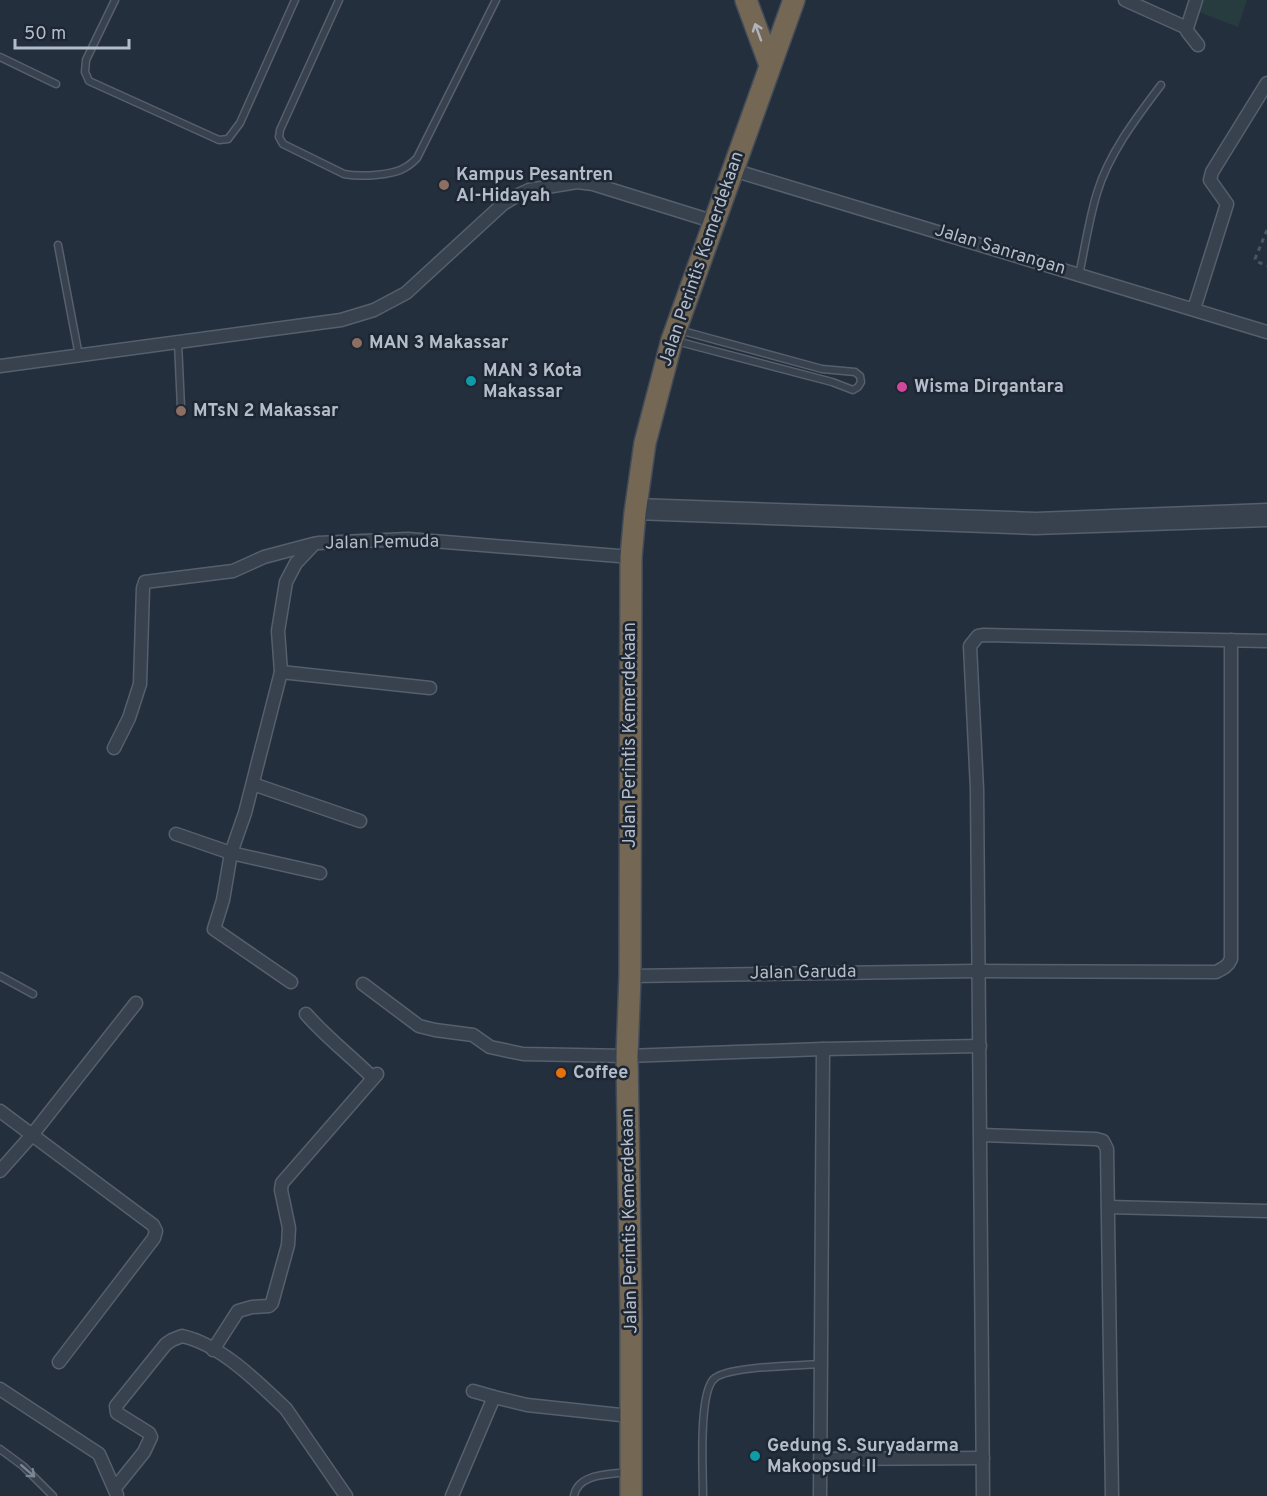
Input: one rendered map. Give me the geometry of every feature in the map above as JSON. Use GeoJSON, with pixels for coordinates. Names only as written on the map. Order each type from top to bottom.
{"type":"FeatureCollection","features":[{"type":"Feature","properties":{"kind":"highway"},"geometry":{"type":"LineString","coordinates":[[746,0],[770,65]]}},
{"type":"Feature","properties":{"kind":"highway","name":"Jalan Perintis Kemerdekaan"},"geometry":{"type":"LineString","coordinates":[[631,1496],[627,1056],[630,976],[631,557],[635,509],[645,442],[674,335],[794,0]]}},
{"type":"Feature","properties":{"kind":"street"},"geometry":{"type":"LineString","coordinates":[[1125,0],[1186,28],[1198,45]]}},
{"type":"Feature","properties":{"kind":"street"},"geometry":{"type":"LineString","coordinates":[[1186,28],[1196,0]]}},
{"type":"Feature","properties":{"kind":"street"},"geometry":{"type":"LineString","coordinates":[[1194,309],[1227,204],[1210,180],[1212,172],[1267,83]]}},
{"type":"Feature","properties":{"kind":"street","name":"Jalan Sanrangan"},"geometry":{"type":"LineString","coordinates":[[733,170],[1267,332]]}},
{"type":"Feature","properties":{"kind":"street"},"geometry":{"type":"LineString","coordinates":[[0,366],[341,320],[374,310],[406,293],[503,204],[530,190],[577,182],[593,184],[716,222]]}},
{"type":"Feature","properties":{"kind":"street"},"geometry":{"type":"LineString","coordinates":[[635,509],[1036,519],[1267,510]]}},
{"type":"Feature","properties":{"kind":"street"},"geometry":{"type":"LineString","coordinates":[[635,509],[1035,528],[1267,520]]}},
{"type":"Feature","properties":{"kind":"street","name":"Jalan Pemuda"},"geometry":{"type":"LineString","coordinates":[[291,982],[214,929],[223,900],[231,853],[253,784],[280,672],[278,632],[286,582],[296,563],[314,544],[408,539],[631,557]]}},
{"type":"Feature","properties":{"kind":"street"},"geometry":{"type":"LineString","coordinates":[[114,748],[129,718],[140,684],[144,583],[149,580],[233,571],[264,557],[314,544]]}},
{"type":"Feature","properties":{"kind":"street"},"geometry":{"type":"LineString","coordinates":[[983,1496],[980,1046],[977,971],[976,789],[970,646],[978,636],[984,635],[1267,641]]}},
{"type":"Feature","properties":{"kind":"street","name":"Jalan Garuda"},"geometry":{"type":"LineString","coordinates":[[630,976],[977,971],[1216,972],[1228,965],[1231,959],[1231,640]]}},
{"type":"Feature","properties":{"kind":"street"},"geometry":{"type":"LineString","coordinates":[[280,672],[430,688]]}},
{"type":"Feature","properties":{"kind":"street"},"geometry":{"type":"LineString","coordinates":[[253,784],[360,821]]}},
{"type":"Feature","properties":{"kind":"street"},"geometry":{"type":"LineString","coordinates":[[176,834],[231,853],[320,873]]}},
{"type":"Feature","properties":{"kind":"street"},"geometry":{"type":"LineString","coordinates":[[363,984],[419,1026],[476,1036],[496,1049],[524,1054],[627,1056],[980,1046]]}},
{"type":"Feature","properties":{"kind":"street"},"geometry":{"type":"LineString","coordinates":[[0,1171],[32,1135],[136,1003]]}},
{"type":"Feature","properties":{"kind":"street"},"geometry":{"type":"LineString","coordinates":[[213,1350],[238,1311],[269,1306],[272,1303],[288,1245],[289,1228],[282,1183],[375,1076],[323,1033],[306,1014]]}},
{"type":"Feature","properties":{"kind":"street"},"geometry":{"type":"LineString","coordinates":[[820,1496],[823,1049]]}},
{"type":"Feature","properties":{"kind":"street"},"geometry":{"type":"LineString","coordinates":[[0,1111],[153,1225],[156,1231],[154,1238],[59,1362]]}},
{"type":"Feature","properties":{"kind":"street"},"geometry":{"type":"LineString","coordinates":[[981,1135],[1101,1140],[1107,1149],[1112,1496]]}},
{"type":"Feature","properties":{"kind":"street"},"geometry":{"type":"LineString","coordinates":[[1108,1208],[1267,1211]]}},
{"type":"Feature","properties":{"kind":"street"},"geometry":{"type":"LineString","coordinates":[[116,1492],[144,1452],[151,1437],[149,1433],[117,1413],[116,1406],[172,1340],[182,1336],[231,1361],[286,1409],[346,1496]]}},
{"type":"Feature","properties":{"kind":"street"},"geometry":{"type":"LineString","coordinates":[[0,1389],[99,1454],[116,1492]]}},
{"type":"Feature","properties":{"kind":"street"},"geometry":{"type":"LineString","coordinates":[[474,1391],[527,1405],[630,1416]]}},
{"type":"Feature","properties":{"kind":"street"},"geometry":{"type":"LineString","coordinates":[[452,1496],[494,1398]]}},
{"type":"Feature","properties":{"kind":"street"},"geometry":{"type":"LineString","coordinates":[[821,1459],[983,1458]]}},
{"type":"Feature","properties":{"kind":"lane"},"geometry":{"type":"LineString","coordinates":[[115,0],[86,60],[85,72],[89,81],[219,140],[228,139],[240,123],[295,0]]}},
{"type":"Feature","properties":{"kind":"lane"},"geometry":{"type":"LineString","coordinates":[[339,0],[280,129],[279,138],[283,144],[344,174],[355,176],[405,169],[417,158],[496,0]]}},
{"type":"Feature","properties":{"kind":"lane"},"geometry":{"type":"LineString","coordinates":[[0,57],[56,84]]}},
{"type":"Feature","properties":{"kind":"lane"},"geometry":{"type":"LineString","coordinates":[[1079,274],[1091,214],[1104,173],[1116,151],[1161,85]]}},
{"type":"Feature","properties":{"kind":"lane"},"geometry":{"type":"LineString","coordinates":[[58,245],[79,356]]}},
{"type":"Feature","properties":{"kind":"lane"},"geometry":{"type":"LineString","coordinates":[[674,335],[822,369],[855,372],[860,376],[861,382],[853,390],[674,335]]}},
{"type":"Feature","properties":{"kind":"lane"},"geometry":{"type":"LineString","coordinates":[[178,342],[181,408]]}},
{"type":"Feature","properties":{"kind":"lane"},"geometry":{"type":"LineString","coordinates":[[832,382],[833,370]]}},
{"type":"Feature","properties":{"kind":"lane"},"geometry":{"type":"LineString","coordinates":[[0,976],[33,994]]}},
{"type":"Feature","properties":{"kind":"lane"},"geometry":{"type":"LineString","coordinates":[[702,1496],[704,1411],[707,1387],[712,1379],[730,1371],[820,1364]]}},
{"type":"Feature","properties":{"kind":"lane"},"geometry":{"type":"LineString","coordinates":[[0,1449],[24,1467],[53,1496]]}},
{"type":"Feature","properties":{"kind":"lane"},"geometry":{"type":"LineString","coordinates":[[574,1496],[583,1480],[631,1472]]}},
{"type":"Feature","properties":{"kind":"path"},"geometry":{"type":"LineString","coordinates":[[1267,230],[1255,259],[1267,266]]}},
{"type":"Feature","properties":{"kind":"green space"},"geometry":{"type":"Polygon","coordinates":[[[1200,0],[1247,0],[1238,27],[1196,11],[1200,0]]]}},
{"type":"Feature","properties":{"kind":"place","name":"Kampus Pesantren Al-Hidayah"},"geometry":{"type":"Point","coordinates":[444,185]}},
{"type":"Feature","properties":{"kind":"place","name":"MAN 3 Makassar"},"geometry":{"type":"Point","coordinates":[357,343]}},
{"type":"Feature","properties":{"kind":"place","name":"MAN 3 Kota Makassar"},"geometry":{"type":"Point","coordinates":[471,381]}},
{"type":"Feature","properties":{"kind":"place","name":"Wisma Dirgantara"},"geometry":{"type":"Point","coordinates":[902,387]}},
{"type":"Feature","properties":{"kind":"place","name":"MTsN 2 Makassar"},"geometry":{"type":"Point","coordinates":[181,411]}},
{"type":"Feature","properties":{"kind":"place","name":"Coffee"},"geometry":{"type":"Point","coordinates":[561,1073]}},
{"type":"Feature","properties":{"kind":"place","name":"Gedung S. Suryadarma Makoopsud II"},"geometry":{"type":"Point","coordinates":[755,1456]}}]}
